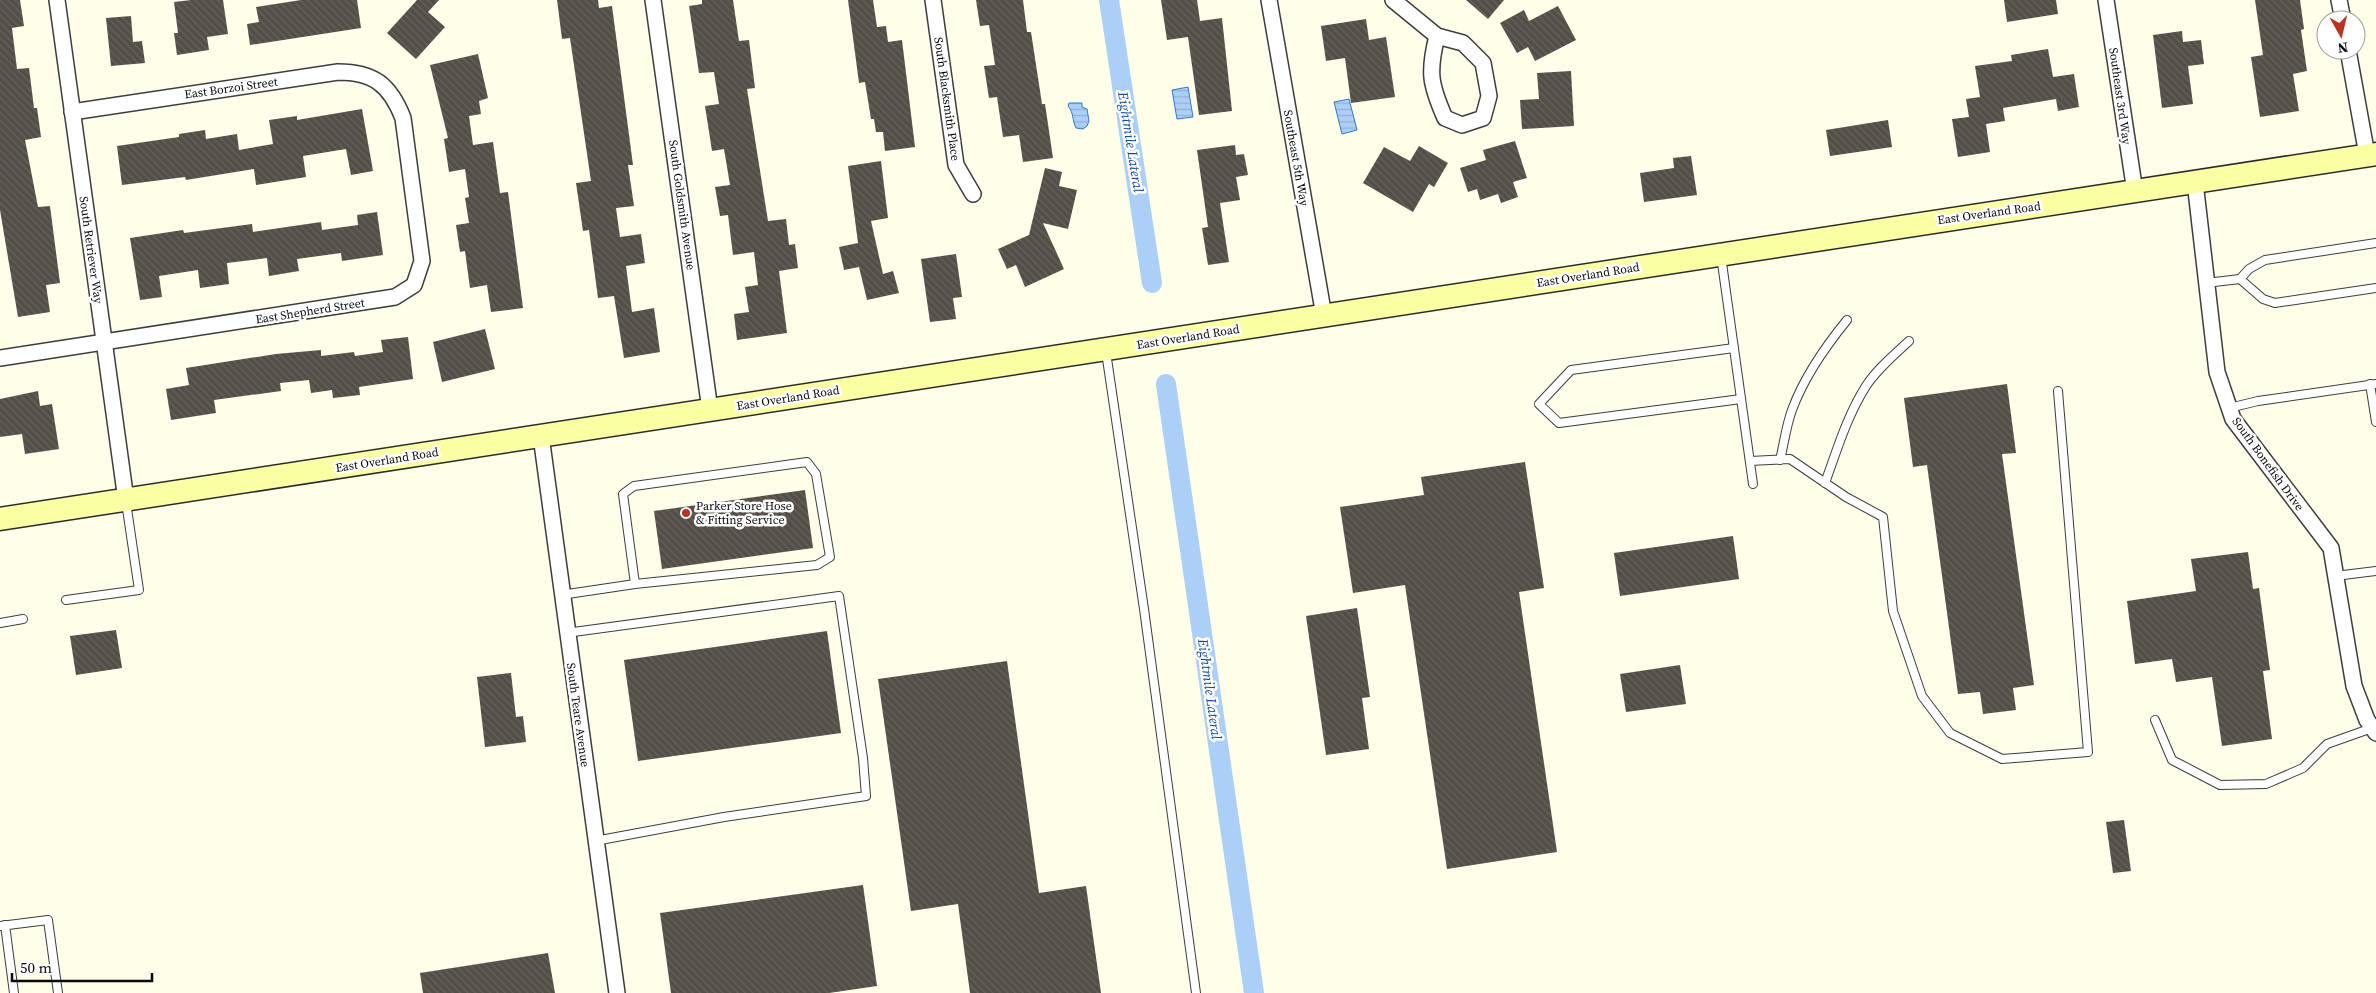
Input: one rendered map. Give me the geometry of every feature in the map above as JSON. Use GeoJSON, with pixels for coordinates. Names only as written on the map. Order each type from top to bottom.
{"type":"FeatureCollection","features":[{"type":"Feature","properties":{"kind":"main road","name":"East Overland Road"},"geometry":{"type":"LineString","coordinates":[[0,519],[2135,192],[2372,154]]}},
{"type":"Feature","properties":{"kind":"street","name":"South Retriever Way"},"geometry":{"type":"LineString","coordinates":[[57,0],[126,500]]}},
{"type":"Feature","properties":{"kind":"street","name":"South Goldsmith Avenue"},"geometry":{"type":"LineString","coordinates":[[653,0],[710,410]]}},
{"type":"Feature","properties":{"kind":"street","name":"South Blacksmith Place"},"geometry":{"type":"LineString","coordinates":[[933,0],[956,165],[973,194]]}},
{"type":"Feature","properties":{"kind":"street","name":"Southeast 5th Way"},"geometry":{"type":"LineString","coordinates":[[1269,0],[1324,316]]}},
{"type":"Feature","properties":{"kind":"street"},"geometry":{"type":"LineString","coordinates":[[1393,0],[1437,36],[1462,42],[1483,63],[1489,96],[1483,118],[1462,125],[1445,118],[1434,94],[1430,63],[1437,36]]}},
{"type":"Feature","properties":{"kind":"street","name":"Southeast 3rd Way"},"geometry":{"type":"LineString","coordinates":[[2106,0],[2135,192]]}},
{"type":"Feature","properties":{"kind":"street"},"geometry":{"type":"LineString","coordinates":[[2350,60],[2372,154]]}},
{"type":"Feature","properties":{"kind":"street","name":"East Borzoi Street"},"geometry":{"type":"LineString","coordinates":[[72,112],[338,72],[356,72],[373,78],[386,87]]}},
{"type":"Feature","properties":{"kind":"street","name":"East Shepherd Street"},"geometry":{"type":"LineString","coordinates":[[0,358],[396,297],[414,285],[422,261],[403,118],[396,101],[386,87]]}},
{"type":"Feature","properties":{"kind":"street","name":"South Bonefish Drive"},"geometry":{"type":"LineString","coordinates":[[2195,182],[2217,372],[2233,419],[2331,548],[2354,686],[2366,720],[2375,727]]}},
{"type":"Feature","properties":{"kind":"street","name":"South Teare Avenue"},"geometry":{"type":"LineString","coordinates":[[541,436],[566,633],[617,993]]}},
{"type":"Feature","properties":{"kind":"lane"},"geometry":{"type":"LineString","coordinates":[[2206,283],[2240,279],[2249,269],[2265,260],[2376,243]]}},
{"type":"Feature","properties":{"kind":"lane"},"geometry":{"type":"LineString","coordinates":[[1721,254],[1753,484]]}},
{"type":"Feature","properties":{"kind":"lane"},"geometry":{"type":"LineString","coordinates":[[2240,279],[2263,299],[2275,303],[2376,288]]}},
{"type":"Feature","properties":{"kind":"lane"},"geometry":{"type":"LineString","coordinates":[[1780,460],[1792,411],[1802,386],[1824,348],[1846,320]]}},
{"type":"Feature","properties":{"kind":"lane"},"geometry":{"type":"LineString","coordinates":[[1824,483],[1849,419],[1866,386],[1887,361],[1909,342]]}},
{"type":"Feature","properties":{"kind":"lane"},"geometry":{"type":"LineString","coordinates":[[1734,348],[1571,370],[1539,404],[1559,423],[1741,399]]}},
{"type":"Feature","properties":{"kind":"lane"},"geometry":{"type":"LineString","coordinates":[[1106,350],[1146,619],[1196,993]]}},
{"type":"Feature","properties":{"kind":"lane"},"geometry":{"type":"LineString","coordinates":[[2229,408],[2258,401],[2373,384],[2376,422]]}},
{"type":"Feature","properties":{"kind":"lane"},"geometry":{"type":"LineString","coordinates":[[1750,461],[1790,459],[1846,497],[1883,517],[1892,611],[1922,696],[1950,733],[2002,759],[2088,752],[2058,391]]}},
{"type":"Feature","properties":{"kind":"lane"},"geometry":{"type":"LineString","coordinates":[[561,595],[635,584],[817,565],[830,557],[816,474],[807,462],[634,486],[623,494],[635,584]]}},
{"type":"Feature","properties":{"kind":"lane"},"geometry":{"type":"LineString","coordinates":[[66,600],[139,590],[126,500]]}},
{"type":"Feature","properties":{"kind":"lane"},"geometry":{"type":"LineString","coordinates":[[2336,576],[2376,571]]}},
{"type":"Feature","properties":{"kind":"lane"},"geometry":{"type":"LineString","coordinates":[[566,633],[839,596],[863,758],[866,796],[724,817],[595,841]]}},
{"type":"Feature","properties":{"kind":"lane"},"geometry":{"type":"LineString","coordinates":[[0,623],[23,620]]}},
{"type":"Feature","properties":{"kind":"lane"},"geometry":{"type":"LineString","coordinates":[[2155,720],[2172,760],[2220,785],[2266,784],[2303,768],[2327,744],[2375,727]]}},
{"type":"Feature","properties":{"kind":"lane"},"geometry":{"type":"LineString","coordinates":[[14,993],[2,925],[48,920],[58,993]]}},
{"type":"Feature","properties":{"kind":"water"},"geometry":{"type":"Polygon","coordinates":[[[1188,87],[1193,117],[1177,119],[1172,90],[1188,87]]]}},
{"type":"Feature","properties":{"kind":"water"},"geometry":{"type":"Polygon","coordinates":[[[1349,99],[1357,130],[1342,134],[1334,102],[1349,99]]]}},
{"type":"Feature","properties":{"kind":"water"},"geometry":{"type":"Polygon","coordinates":[[[1069,103],[1082,103],[1082,107],[1087,109],[1089,121],[1083,129],[1076,128],[1068,106],[1069,103]]]}},
{"type":"Feature","properties":{"kind":"building"},"geometry":{"type":"Polygon","coordinates":[[[0,0],[20,0],[24,26],[12,28],[17,69],[29,68],[34,108],[37,108],[41,137],[25,140],[38,207],[50,206],[60,283],[46,285],[50,312],[18,317],[0,210],[0,0]]]}},
{"type":"Feature","properties":{"kind":"building"},"geometry":{"type":"Polygon","coordinates":[[[223,0],[228,34],[207,37],[209,50],[177,55],[174,33],[178,33],[174,2],[223,0]]]}},
{"type":"Feature","properties":{"kind":"building"},"geometry":{"type":"Polygon","coordinates":[[[301,0],[357,0],[361,28],[250,45],[247,24],[259,22],[256,7],[301,0]]]}},
{"type":"Feature","properties":{"kind":"building"},"geometry":{"type":"Polygon","coordinates":[[[417,0],[439,0],[428,12],[445,27],[416,59],[387,33],[417,0]]]}},
{"type":"Feature","properties":{"kind":"building"},"geometry":{"type":"Polygon","coordinates":[[[557,0],[598,0],[599,8],[612,6],[633,165],[628,165],[634,206],[616,208],[620,237],[641,234],[645,263],[626,266],[632,312],[654,308],[660,352],[624,358],[614,296],[598,298],[589,230],[583,231],[576,183],[591,181],[570,38],[562,39],[557,0]]]}},
{"type":"Feature","properties":{"kind":"building"},"geometry":{"type":"Polygon","coordinates":[[[702,0],[733,0],[739,41],[749,40],[755,88],[747,89],[768,221],[786,219],[789,245],[795,244],[798,268],[779,271],[787,333],[737,340],[734,314],[749,312],[745,287],[758,285],[754,252],[733,255],[728,215],[720,216],[715,187],[730,185],[724,149],[712,151],[705,106],[719,104],[714,72],[699,73],[689,6],[702,4],[702,0]]]}},
{"type":"Feature","properties":{"kind":"building"},"geometry":{"type":"Polygon","coordinates":[[[848,0],[873,0],[877,27],[886,26],[888,42],[902,40],[915,147],[885,151],[883,132],[876,132],[874,119],[871,119],[865,82],[859,83],[848,0]]]}},
{"type":"Feature","properties":{"kind":"building"},"geometry":{"type":"Polygon","coordinates":[[[976,0],[1023,0],[1027,32],[1031,32],[1042,104],[1045,104],[1053,158],[1023,162],[1019,135],[1003,137],[997,97],[989,98],[984,66],[995,65],[989,25],[980,26],[976,0]]]}},
{"type":"Feature","properties":{"kind":"building"},"geometry":{"type":"Polygon","coordinates":[[[1161,0],[1197,0],[1200,21],[1222,18],[1232,111],[1199,115],[1188,37],[1167,40],[1161,0]]]}},
{"type":"Feature","properties":{"kind":"building"},"geometry":{"type":"Polygon","coordinates":[[[1466,0],[1504,0],[1488,19],[1466,0]]]}},
{"type":"Feature","properties":{"kind":"building"},"geometry":{"type":"Polygon","coordinates":[[[2004,0],[2056,0],[2058,14],[2007,22],[2004,0]]]}},
{"type":"Feature","properties":{"kind":"building"},"geometry":{"type":"Polygon","coordinates":[[[2255,0],[2300,0],[2304,29],[2301,30],[2307,71],[2293,74],[2299,111],[2260,117],[2251,57],[2263,55],[2255,0]]]}},
{"type":"Feature","properties":{"kind":"building"},"geometry":{"type":"Polygon","coordinates":[[[1558,6],[1576,40],[1535,61],[1528,47],[1517,53],[1500,23],[1524,10],[1529,21],[1558,6]]]}},
{"type":"Feature","properties":{"kind":"building"},"geometry":{"type":"Polygon","coordinates":[[[131,16],[133,42],[142,41],[145,63],[111,66],[106,18],[131,16]]]}},
{"type":"Feature","properties":{"kind":"building"},"geometry":{"type":"Polygon","coordinates":[[[1366,19],[1369,40],[1386,37],[1395,97],[1351,103],[1345,58],[1326,61],[1321,26],[1366,19]]]}},
{"type":"Feature","properties":{"kind":"building"},"geometry":{"type":"Polygon","coordinates":[[[2182,31],[2183,42],[2201,40],[2204,64],[2188,66],[2193,104],[2162,108],[2153,35],[2182,31]]]}},
{"type":"Feature","properties":{"kind":"building"},"geometry":{"type":"Polygon","coordinates":[[[2048,49],[2053,77],[2074,74],[2079,107],[2058,111],[2056,99],[2003,108],[2005,121],[1986,124],[1990,152],[1958,157],[1952,119],[1969,117],[1966,99],[1980,97],[1975,66],[2012,61],[2011,55],[2048,49]]]}},
{"type":"Feature","properties":{"kind":"building"},"geometry":{"type":"Polygon","coordinates":[[[478,54],[488,98],[479,101],[481,114],[469,116],[473,145],[493,142],[500,193],[508,192],[523,308],[491,312],[487,285],[470,288],[465,251],[460,252],[456,225],[469,223],[465,198],[469,197],[465,169],[449,172],[444,139],[448,138],[430,65],[478,54]]]}},
{"type":"Feature","properties":{"kind":"building"},"geometry":{"type":"Polygon","coordinates":[[[1571,71],[1574,126],[1522,129],[1520,100],[1539,99],[1537,73],[1571,71]]]}},
{"type":"Feature","properties":{"kind":"building"},"geometry":{"type":"Polygon","coordinates":[[[362,109],[373,171],[351,175],[346,149],[303,156],[306,177],[256,185],[254,169],[186,180],[185,177],[122,185],[117,146],[179,137],[179,134],[205,130],[206,139],[237,134],[239,150],[273,144],[269,120],[297,116],[297,120],[362,109]]]}},
{"type":"Feature","properties":{"kind":"building"},"geometry":{"type":"Polygon","coordinates":[[[1888,120],[1892,147],[1830,156],[1826,130],[1888,120]]]}},
{"type":"Feature","properties":{"kind":"building"},"geometry":{"type":"Polygon","coordinates":[[[1515,141],[1527,178],[1513,182],[1518,197],[1501,203],[1498,194],[1480,200],[1477,189],[1468,192],[1460,168],[1486,160],[1483,150],[1515,141]]]}},
{"type":"Feature","properties":{"kind":"building"},"geometry":{"type":"Polygon","coordinates":[[[1235,145],[1236,155],[1244,154],[1248,175],[1236,177],[1240,200],[1220,203],[1229,262],[1208,265],[1202,228],[1208,227],[1197,150],[1235,145]]]}},
{"type":"Feature","properties":{"kind":"building"},"geometry":{"type":"Polygon","coordinates":[[[1419,146],[1448,163],[1434,187],[1429,184],[1413,212],[1363,183],[1384,147],[1410,161],[1419,146]]]}},
{"type":"Feature","properties":{"kind":"building"},"geometry":{"type":"Polygon","coordinates":[[[1691,156],[1697,195],[1644,202],[1640,173],[1674,168],[1673,158],[1691,156]]]}},
{"type":"Feature","properties":{"kind":"building"},"geometry":{"type":"Polygon","coordinates":[[[881,161],[888,218],[871,221],[883,274],[893,271],[899,293],[867,300],[859,267],[844,270],[839,247],[858,243],[848,166],[881,161]]]}},
{"type":"Feature","properties":{"kind":"building"},"geometry":{"type":"Polygon","coordinates":[[[1045,168],[1062,172],[1059,186],[1077,190],[1068,229],[1043,223],[1064,269],[1025,287],[1016,265],[1007,269],[998,249],[1029,235],[1045,168]]]}},
{"type":"Feature","properties":{"kind":"building"},"geometry":{"type":"Polygon","coordinates":[[[377,212],[383,255],[342,261],[341,253],[297,259],[299,271],[269,276],[267,258],[227,263],[229,284],[200,288],[198,270],[159,276],[162,297],[140,300],[130,238],[183,230],[184,233],[252,224],[253,232],[321,222],[322,230],[358,225],[357,215],[377,212]]]}},
{"type":"Feature","properties":{"kind":"building"},"geometry":{"type":"Polygon","coordinates":[[[956,254],[962,297],[953,298],[956,319],[930,322],[921,259],[956,254]]]}},
{"type":"Feature","properties":{"kind":"building"},"geometry":{"type":"Polygon","coordinates":[[[485,329],[495,369],[442,382],[433,342],[485,329]]]}},
{"type":"Feature","properties":{"kind":"building"},"geometry":{"type":"Polygon","coordinates":[[[408,337],[413,379],[359,387],[360,395],[333,398],[332,390],[311,393],[309,380],[280,383],[281,391],[214,400],[216,413],[171,420],[166,389],[189,385],[186,368],[276,354],[321,350],[321,356],[354,352],[355,356],[383,352],[381,340],[408,337]]]}},
{"type":"Feature","properties":{"kind":"building"},"geometry":{"type":"Polygon","coordinates":[[[2007,384],[2016,453],[2002,454],[2034,685],[2013,688],[2016,710],[1983,714],[1980,692],[1958,694],[1927,465],[1913,467],[1904,398],[2007,384]]]}},
{"type":"Feature","properties":{"kind":"building"},"geometry":{"type":"Polygon","coordinates":[[[38,391],[40,406],[52,404],[59,449],[25,454],[22,434],[0,437],[0,399],[38,391]]]}},
{"type":"Feature","properties":{"kind":"building"},"geometry":{"type":"Polygon","coordinates":[[[1525,462],[1544,588],[1519,592],[1557,852],[1447,869],[1405,585],[1353,593],[1340,507],[1424,495],[1421,477],[1525,462]]]}},
{"type":"Feature","properties":{"kind":"building"},"geometry":{"type":"Polygon","coordinates":[[[805,490],[813,548],[662,569],[654,511],[805,490]]]}},
{"type":"Feature","properties":{"kind":"building"},"geometry":{"type":"Polygon","coordinates":[[[1733,536],[1739,579],[1620,596],[1614,553],[1733,536]]]}},
{"type":"Feature","properties":{"kind":"building"},"geometry":{"type":"Polygon","coordinates":[[[2248,552],[2253,589],[2259,588],[2270,670],[2263,671],[2272,739],[2222,746],[2212,677],[2176,682],[2172,659],[2135,664],[2127,601],[2196,591],[2191,559],[2248,552]]]}},
{"type":"Feature","properties":{"kind":"building"},"geometry":{"type":"Polygon","coordinates":[[[1357,608],[1370,697],[1362,698],[1369,749],[1326,755],[1306,616],[1357,608]]]}},
{"type":"Feature","properties":{"kind":"building"},"geometry":{"type":"Polygon","coordinates":[[[116,630],[122,668],[76,675],[70,636],[116,630]]]}},
{"type":"Feature","properties":{"kind":"building"},"geometry":{"type":"Polygon","coordinates":[[[827,631],[841,733],[638,761],[624,660],[827,631]]]}},
{"type":"Feature","properties":{"kind":"building"},"geometry":{"type":"Polygon","coordinates":[[[1007,661],[1039,893],[1086,886],[1101,993],[970,993],[958,904],[911,911],[878,679],[1007,661]]]}},
{"type":"Feature","properties":{"kind":"building"},"geometry":{"type":"Polygon","coordinates":[[[1680,665],[1686,704],[1626,712],[1620,674],[1680,665]]]}},
{"type":"Feature","properties":{"kind":"building"},"geometry":{"type":"Polygon","coordinates":[[[511,673],[516,717],[523,716],[526,742],[485,747],[477,677],[511,673]]]}},
{"type":"Feature","properties":{"kind":"building"},"geometry":{"type":"Polygon","coordinates":[[[2124,820],[2131,871],[2113,873],[2106,822],[2124,820]]]}},
{"type":"Feature","properties":{"kind":"building"},"geometry":{"type":"Polygon","coordinates":[[[863,885],[877,986],[829,993],[671,993],[660,913],[863,885]]]}},
{"type":"Feature","properties":{"kind":"building"},"geometry":{"type":"Polygon","coordinates":[[[548,953],[555,993],[423,993],[420,973],[548,953]]]}},
{"type":"Feature","properties":{"kind":"waterway","name":"Eightmile Lateral"},"geometry":{"type":"LineString","coordinates":[[1109,0],[1152,283]]}},
{"type":"Feature","properties":{"kind":"waterway","name":"Eightmile Lateral"},"geometry":{"type":"LineString","coordinates":[[1166,384],[1254,993]]}},
{"type":"Feature","properties":{"kind":"place","name":"Parker Store Hose & Fitting Service"},"geometry":{"type":"Point","coordinates":[686,513]}}]}
